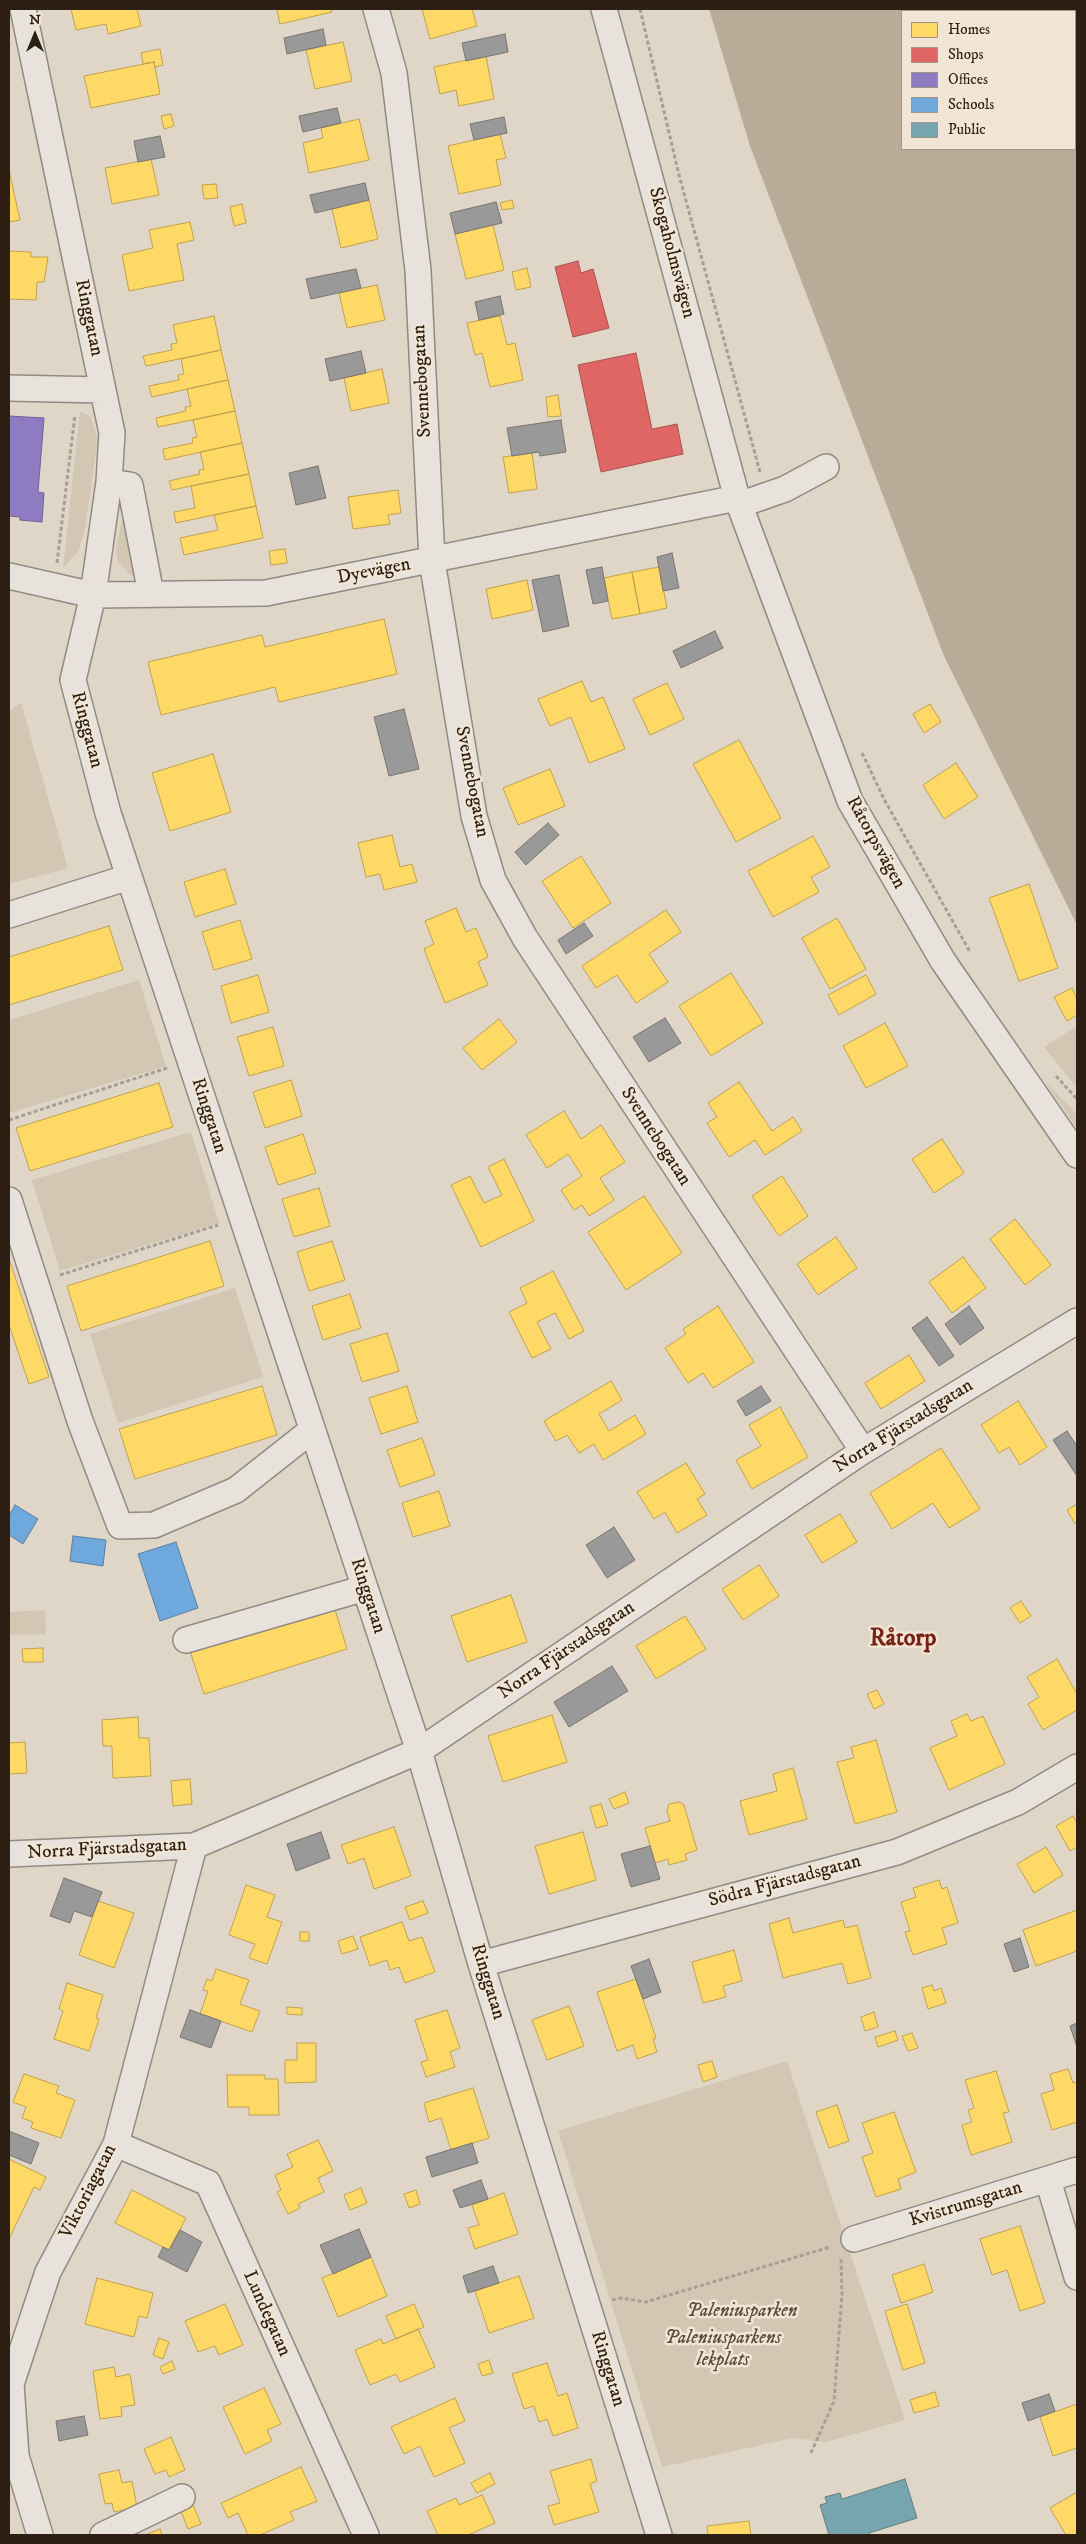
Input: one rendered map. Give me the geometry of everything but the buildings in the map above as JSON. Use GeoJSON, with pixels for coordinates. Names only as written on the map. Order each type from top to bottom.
{"type":"FeatureCollection","features":[{"type":"Feature","properties":{"kind":"street","name":"Ringgatan"},"geometry":{"type":"LineString","coordinates":[[23,9],[112,433],[109,482],[93,595],[73,680],[108,813],[419,1751],[481,1964],[659,2535]]}},
{"type":"Feature","properties":{"kind":"street","name":"Svennebogatan"},"geometry":{"type":"LineString","coordinates":[[376,9],[394,73],[418,270],[432,561],[474,816],[493,880],[525,938],[863,1451]]}},
{"type":"Feature","properties":{"kind":"street","name":"Skogaholmsvägen"},"geometry":{"type":"LineString","coordinates":[[604,9],[738,502]]}},
{"type":"Feature","properties":{"kind":"street"},"geometry":{"type":"LineString","coordinates":[[9,388],[103,390]]}},
{"type":"Feature","properties":{"kind":"street","name":"Dyevägen"},"geometry":{"type":"LineString","coordinates":[[9,576],[93,595],[266,593],[766,496],[785,489],[826,467]]}},
{"type":"Feature","properties":{"kind":"street"},"geometry":{"type":"LineString","coordinates":[[109,482],[130,485],[151,594]]}},
{"type":"Feature","properties":{"kind":"street","name":"Råtorpsvägen"},"geometry":{"type":"LineString","coordinates":[[738,502],[850,801],[943,961],[1077,1155]]}},
{"type":"Feature","properties":{"kind":"street"},"geometry":{"type":"LineString","coordinates":[[9,915],[129,877]]}},
{"type":"Feature","properties":{"kind":"street"},"geometry":{"type":"LineString","coordinates":[[9,1200],[80,1421],[120,1526],[154,1525],[236,1490],[312,1430]]}},
{"type":"Feature","properties":{"kind":"street","name":"Norra Fjärstadsgatan"},"geometry":{"type":"LineString","coordinates":[[9,1854],[194,1846],[419,1751],[863,1451],[1077,1321]]}},
{"type":"Feature","properties":{"kind":"street"},"geometry":{"type":"LineString","coordinates":[[186,1640],[365,1588]]}},
{"type":"Feature","properties":{"kind":"street","name":"Södra Fjärstadsgatan"},"geometry":{"type":"LineString","coordinates":[[481,1964],[897,1852],[1018,1802],[1077,1767]]}},
{"type":"Feature","properties":{"kind":"street","name":"Viktoriagatan"},"geometry":{"type":"LineString","coordinates":[[40,2535],[16,2456],[10,2384],[48,2272],[116,2144],[194,1846]]}},
{"type":"Feature","properties":{"kind":"street","name":"Lundegatan"},"geometry":{"type":"LineString","coordinates":[[116,2144],[208,2183],[366,2535]]}},
{"type":"Feature","properties":{"kind":"street","name":"Kvistrumsgatan"},"geometry":{"type":"LineString","coordinates":[[847,2242],[1077,2170]]}},
{"type":"Feature","properties":{"kind":"street"},"geometry":{"type":"LineString","coordinates":[[1048,2180],[1077,2277]]}},
{"type":"Feature","properties":{"kind":"street"},"geometry":{"type":"LineString","coordinates":[[103,2535],[182,2497]]}},
{"type":"Feature","properties":{"kind":"path"},"geometry":{"type":"LineString","coordinates":[[640,9],[679,175],[766,496]]}},
{"type":"Feature","properties":{"kind":"path"},"geometry":{"type":"LineString","coordinates":[[55,586],[78,390]]}},
{"type":"Feature","properties":{"kind":"path"},"geometry":{"type":"LineString","coordinates":[[859,747],[878,787],[972,954]]}},
{"type":"Feature","properties":{"kind":"path"},"geometry":{"type":"LineString","coordinates":[[9,1120],[190,1060]]}},
{"type":"Feature","properties":{"kind":"path"},"geometry":{"type":"LineString","coordinates":[[1051,1071],[1077,1099]]}},
{"type":"Feature","properties":{"kind":"path"},"geometry":{"type":"LineString","coordinates":[[35,1282],[242,1218]]}},
{"type":"Feature","properties":{"kind":"path"},"geometry":{"type":"LineString","coordinates":[[588,2307],[621,2298],[646,2302],[847,2242],[834,2401],[811,2453]]}},
{"type":"Feature","properties":{"kind":"green space"},"geometry":{"type":"Polygon","coordinates":[[[80,411],[90,416],[98,439],[85,528],[78,552],[63,568],[80,411]]]}},
{"type":"Feature","properties":{"kind":"green space"},"geometry":{"type":"Polygon","coordinates":[[[126,503],[143,580],[129,574],[118,561],[116,548],[126,503]]]}},
{"type":"Feature","properties":{"kind":"green space"},"geometry":{"type":"Polygon","coordinates":[[[21,703],[68,868],[9,884],[9,711],[21,703]]]}},
{"type":"Feature","properties":{"kind":"green space"},"geometry":{"type":"Polygon","coordinates":[[[139,980],[166,1066],[9,1113],[9,1020],[139,980]]]}},
{"type":"Feature","properties":{"kind":"green space"},"geometry":{"type":"Polygon","coordinates":[[[1077,1026],[1077,1088],[1044,1047],[1077,1026]]]}},
{"type":"Feature","properties":{"kind":"green space"},"geometry":{"type":"Polygon","coordinates":[[[1045,1081],[1077,1115],[1077,1128],[1045,1081]]]}},
{"type":"Feature","properties":{"kind":"green space"},"geometry":{"type":"Polygon","coordinates":[[[191,1132],[219,1223],[60,1271],[32,1180],[191,1132]]]}},
{"type":"Feature","properties":{"kind":"green space"},"geometry":{"type":"Polygon","coordinates":[[[235,1288],[263,1377],[118,1423],[90,1334],[235,1288]]]}},
{"type":"Feature","properties":{"kind":"green space"},"geometry":{"type":"Polygon","coordinates":[[[45,1610],[46,1634],[9,1635],[9,1612],[45,1610]]]}},
{"type":"Feature","properties":{"kind":"green space","name":"Paleniusparken"},"geometry":{"type":"Polygon","coordinates":[[[787,2061],[905,2420],[826,2442],[792,2438],[662,2467],[558,2131],[787,2061]]]}},
{"type":"Feature","properties":{"kind":"shaded area"},"geometry":{"type":"Polygon","coordinates":[[[709,9],[1077,9],[1077,925],[944,656],[750,146],[709,9]]]}},
{"type":"Feature","properties":{"kind":"district","name":"Råtorp"},"geometry":{"type":"Point","coordinates":[903,1640]}},
{"type":"Feature","properties":{"kind":"park label","name":"Paleniusparkens lekplats"},"geometry":{"type":"Point","coordinates":[723,2350]}}]}
